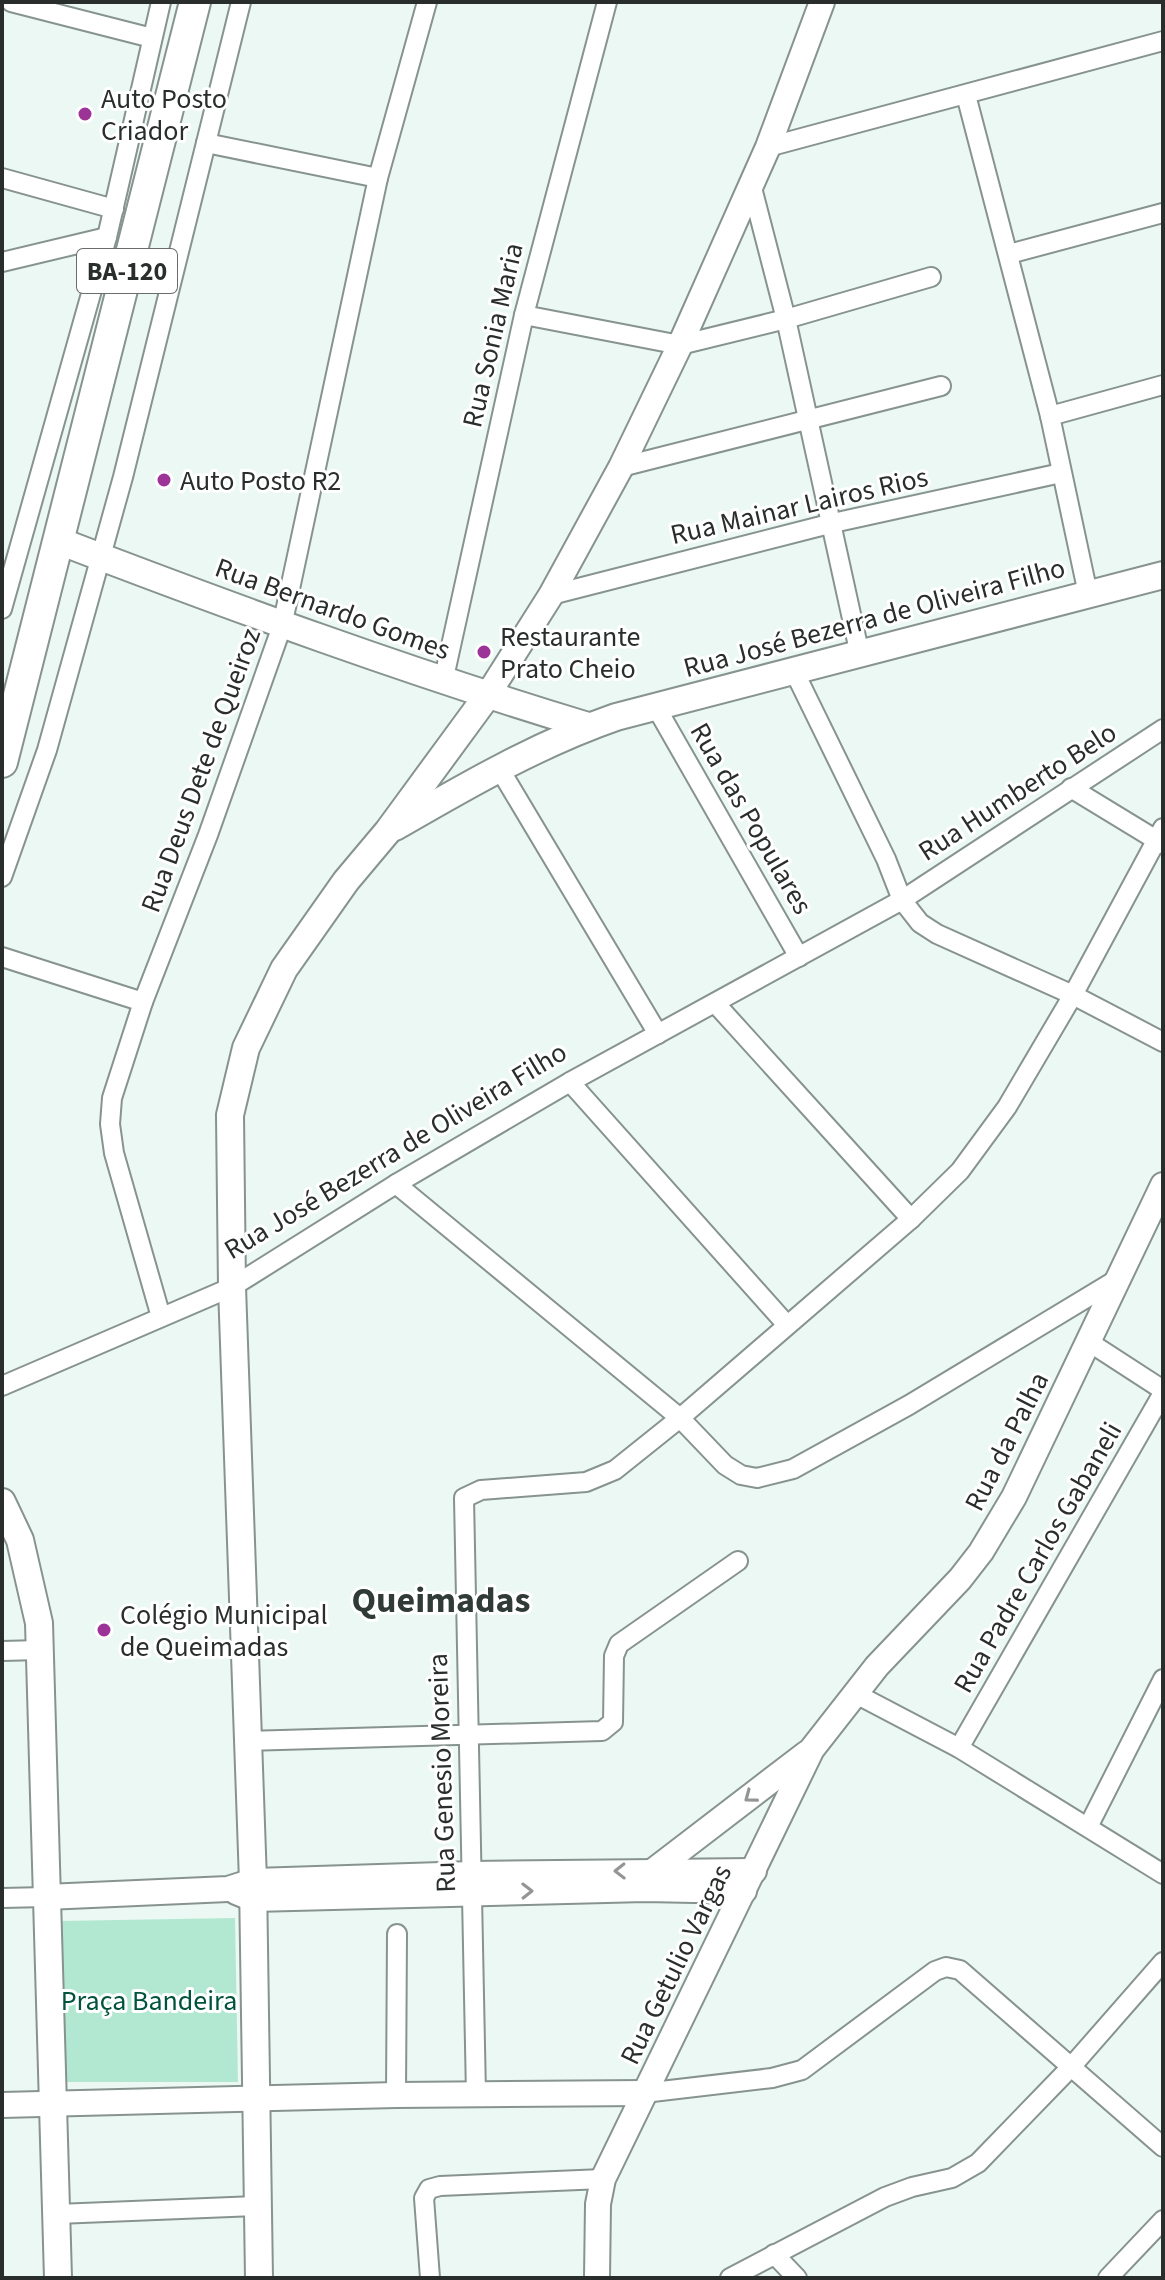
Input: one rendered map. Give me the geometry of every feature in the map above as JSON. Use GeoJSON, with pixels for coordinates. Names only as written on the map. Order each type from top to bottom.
{"type":"FeatureCollection","features":[{"type":"Feature","properties":{"kind":"main road","name":"BA-120"},"geometry":{"type":"LineString","coordinates":[[2,762],[195,2]]}},
{"type":"Feature","properties":{"kind":"main road","name":"Rua Bernardo Gomes"},"geometry":{"type":"LineString","coordinates":[[59,541],[282,626],[443,682],[588,726]]}},
{"type":"Feature","properties":{"kind":"main road","name":"Rua José Bezerra de Oliveira Filho"},"geometry":{"type":"LineString","coordinates":[[388,831],[499,768],[588,726],[1163,575]]}},
{"type":"Feature","properties":{"kind":"main road","name":"Rua José Bezerra de Oliveira Filho"},"geometry":{"type":"LineString","coordinates":[[232,1287],[230,1115],[246,1048],[284,969],[346,881],[388,831],[487,696]]}},
{"type":"Feature","properties":{"kind":"main road"},"geometry":{"type":"LineString","coordinates":[[232,1287],[246,1741],[244,1890],[256,2099],[259,2278]]}},
{"type":"Feature","properties":{"kind":"main road"},"geometry":{"type":"LineString","coordinates":[[2,1502],[8,1529],[20,1540],[39,1623],[58,2278]]}},
{"type":"Feature","properties":{"kind":"street"},"geometry":{"type":"LineString","coordinates":[[11,2],[152,38]]}},
{"type":"Feature","properties":{"kind":"street"},"geometry":{"type":"LineString","coordinates":[[2,609],[107,237],[161,2]]}},
{"type":"Feature","properties":{"kind":"street"},"geometry":{"type":"LineString","coordinates":[[2,877],[47,750],[123,477],[241,2]]}},
{"type":"Feature","properties":{"kind":"street","name":"Rua Deus Dete de Queiroz"},"geometry":{"type":"LineString","coordinates":[[161,1317],[114,1153],[110,1124],[112,1098],[143,1002],[208,835],[282,626],[378,178],[427,2]]}},
{"type":"Feature","properties":{"kind":"street","name":"Rua Sonia Maria"},"geometry":{"type":"LineString","coordinates":[[443,682],[524,315],[607,2]]}},
{"type":"Feature","properties":{"kind":"street"},"geometry":{"type":"LineString","coordinates":[[487,696],[551,595],[621,467],[680,345],[768,147],[822,2]]}},
{"type":"Feature","properties":{"kind":"street"},"geometry":{"type":"LineString","coordinates":[[768,147],[1163,41]]}},
{"type":"Feature","properties":{"kind":"street"},"geometry":{"type":"LineString","coordinates":[[966,95],[1050,416],[1088,594]]}},
{"type":"Feature","properties":{"kind":"street"},"geometry":{"type":"LineString","coordinates":[[206,143],[378,178]]}},
{"type":"Feature","properties":{"kind":"street"},"geometry":{"type":"LineString","coordinates":[[2,178],[114,209]]}},
{"type":"Feature","properties":{"kind":"street"},"geometry":{"type":"LineString","coordinates":[[751,184],[786,319],[860,655]]}},
{"type":"Feature","properties":{"kind":"street"},"geometry":{"type":"LineString","coordinates":[[1009,254],[1163,213]]}},
{"type":"Feature","properties":{"kind":"street"},"geometry":{"type":"LineString","coordinates":[[2,262],[107,237]]}},
{"type":"Feature","properties":{"kind":"street"},"geometry":{"type":"LineString","coordinates":[[524,315],[680,345],[786,319],[931,277]]}},
{"type":"Feature","properties":{"kind":"street"},"geometry":{"type":"LineString","coordinates":[[1050,416],[1163,385]]}},
{"type":"Feature","properties":{"kind":"street"},"geometry":{"type":"LineString","coordinates":[[621,467],[941,386]]}},
{"type":"Feature","properties":{"kind":"street","name":"Rua Mainar Lairos Rios"},"geometry":{"type":"LineString","coordinates":[[551,595],[833,523],[1061,473]]}},
{"type":"Feature","properties":{"kind":"street"},"geometry":{"type":"LineString","coordinates":[[794,671],[886,859],[902,900],[920,923],[937,934],[1073,995],[1163,1042]]}},
{"type":"Feature","properties":{"kind":"street","name":"Rua das Populares"},"geometry":{"type":"LineString","coordinates":[[656,707],[799,957]]}},
{"type":"Feature","properties":{"kind":"street","name":"Rua Humberto Belo"},"geometry":{"type":"LineString","coordinates":[[902,900],[1163,729]]}},
{"type":"Feature","properties":{"kind":"street"},"geometry":{"type":"LineString","coordinates":[[499,768],[658,1034]]}},
{"type":"Feature","properties":{"kind":"street"},"geometry":{"type":"LineString","coordinates":[[1071,788],[1161,837]]}},
{"type":"Feature","properties":{"kind":"street","name":"Rua Genesio Moreira"},"geometry":{"type":"LineString","coordinates":[[476,2095],[464,1498],[481,1490],[586,1482],[615,1470],[911,1219],[984,1143],[1073,995],[1161,837]]}},
{"type":"Feature","properties":{"kind":"street","name":"Rua José Bezerra de Oliveira Filho"},"geometry":{"type":"LineString","coordinates":[[232,1287],[396,1184],[570,1082],[902,900]]}},
{"type":"Feature","properties":{"kind":"street"},"geometry":{"type":"LineString","coordinates":[[2,957],[143,1002]]}},
{"type":"Feature","properties":{"kind":"street"},"geometry":{"type":"LineString","coordinates":[[715,1003],[911,1219]]}},
{"type":"Feature","properties":{"kind":"street"},"geometry":{"type":"LineString","coordinates":[[570,1082],[787,1325]]}},
{"type":"Feature","properties":{"kind":"street"},"geometry":{"type":"LineString","coordinates":[[396,1184],[680,1418],[725,1465],[741,1475],[757,1478],[793,1469],[909,1405],[1116,1280]]}},
{"type":"Feature","properties":{"kind":"street","name":"Rua da Palha"},"geometry":{"type":"LineString","coordinates":[[856,1694],[877,1666],[960,1579],[981,1552],[1014,1497],[1163,1185]]}},
{"type":"Feature","properties":{"kind":"street"},"geometry":{"type":"LineString","coordinates":[[2,1386],[232,1287]]}},
{"type":"Feature","properties":{"kind":"street"},"geometry":{"type":"LineString","coordinates":[[1089,1342],[1163,1391]]}},
{"type":"Feature","properties":{"kind":"street","name":"Rua Padre Carlos Gabaneli"},"geometry":{"type":"LineString","coordinates":[[959,1748],[1163,1391]]}},
{"type":"Feature","properties":{"kind":"street"},"geometry":{"type":"LineString","coordinates":[[246,1741],[602,1731],[613,1722],[614,1656],[619,1644],[738,1561]]}},
{"type":"Feature","properties":{"kind":"street"},"geometry":{"type":"LineString","coordinates":[[2,1651],[40,1650]]}},
{"type":"Feature","properties":{"kind":"street"},"geometry":{"type":"LineString","coordinates":[[1088,1827],[1163,1679]]}},
{"type":"Feature","properties":{"kind":"street"},"geometry":{"type":"LineString","coordinates":[[856,1694],[959,1748],[1163,1874]]}},
{"type":"Feature","properties":{"kind":"street","name":"Rua Getulio Vargas"},"geometry":{"type":"LineString","coordinates":[[597,2278],[598,2204],[603,2179],[812,1749],[856,1694]]}},
{"type":"Feature","properties":{"kind":"street"},"geometry":{"type":"LineString","coordinates":[[653,1871],[812,1749]]}},
{"type":"Feature","properties":{"kind":"street"},"geometry":{"type":"LineString","coordinates":[[2,1898],[472,1883],[653,1871],[749,1881]]}},
{"type":"Feature","properties":{"kind":"street"},"geometry":{"type":"LineString","coordinates":[[472,1883],[645,1889],[749,1881]]}},
{"type":"Feature","properties":{"kind":"street"},"geometry":{"type":"LineString","coordinates":[[396,2095],[397,1934]]}},
{"type":"Feature","properties":{"kind":"street"},"geometry":{"type":"LineString","coordinates":[[730,2278],[885,2197],[952,2178],[978,2163],[1071,2067],[1163,1962]]}},
{"type":"Feature","properties":{"kind":"street"},"geometry":{"type":"LineString","coordinates":[[2,2105],[396,2095],[644,2093],[772,2078],[802,2070],[935,1971],[946,1967],[960,1970],[1163,2147]]}},
{"type":"Feature","properties":{"kind":"street"},"geometry":{"type":"LineString","coordinates":[[430,2278],[424,2198],[429,2189],[603,2179]]}},
{"type":"Feature","properties":{"kind":"street"},"geometry":{"type":"LineString","coordinates":[[57,2214],[257,2206]]}},
{"type":"Feature","properties":{"kind":"street"},"geometry":{"type":"LineString","coordinates":[[1108,2278],[1163,2220]]}},
{"type":"Feature","properties":{"kind":"street"},"geometry":{"type":"LineString","coordinates":[[774,2254],[797,2278]]}},
{"type":"Feature","properties":{"kind":"green space","name":"Praça Bandeira"},"geometry":{"type":"Polygon","coordinates":[[[235,1918],[238,2082],[61,2082],[60,1921],[235,1918]]]}},
{"type":"Feature","properties":{"kind":"place","name":"Auto Posto Criador"},"geometry":{"type":"Point","coordinates":[85,114]}},
{"type":"Feature","properties":{"kind":"place","name":"Auto Posto R2"},"geometry":{"type":"Point","coordinates":[164,480]}},
{"type":"Feature","properties":{"kind":"place","name":"Restaurante Prato Cheio"},"geometry":{"type":"Point","coordinates":[484,652]}},
{"type":"Feature","properties":{"kind":"place","name":"Colégio Municipal de Queimadas"},"geometry":{"type":"Point","coordinates":[104,1630]}},
{"type":"Feature","properties":{"kind":"district","name":"Queimadas"},"geometry":{"type":"Point","coordinates":[441,1599]}}]}
